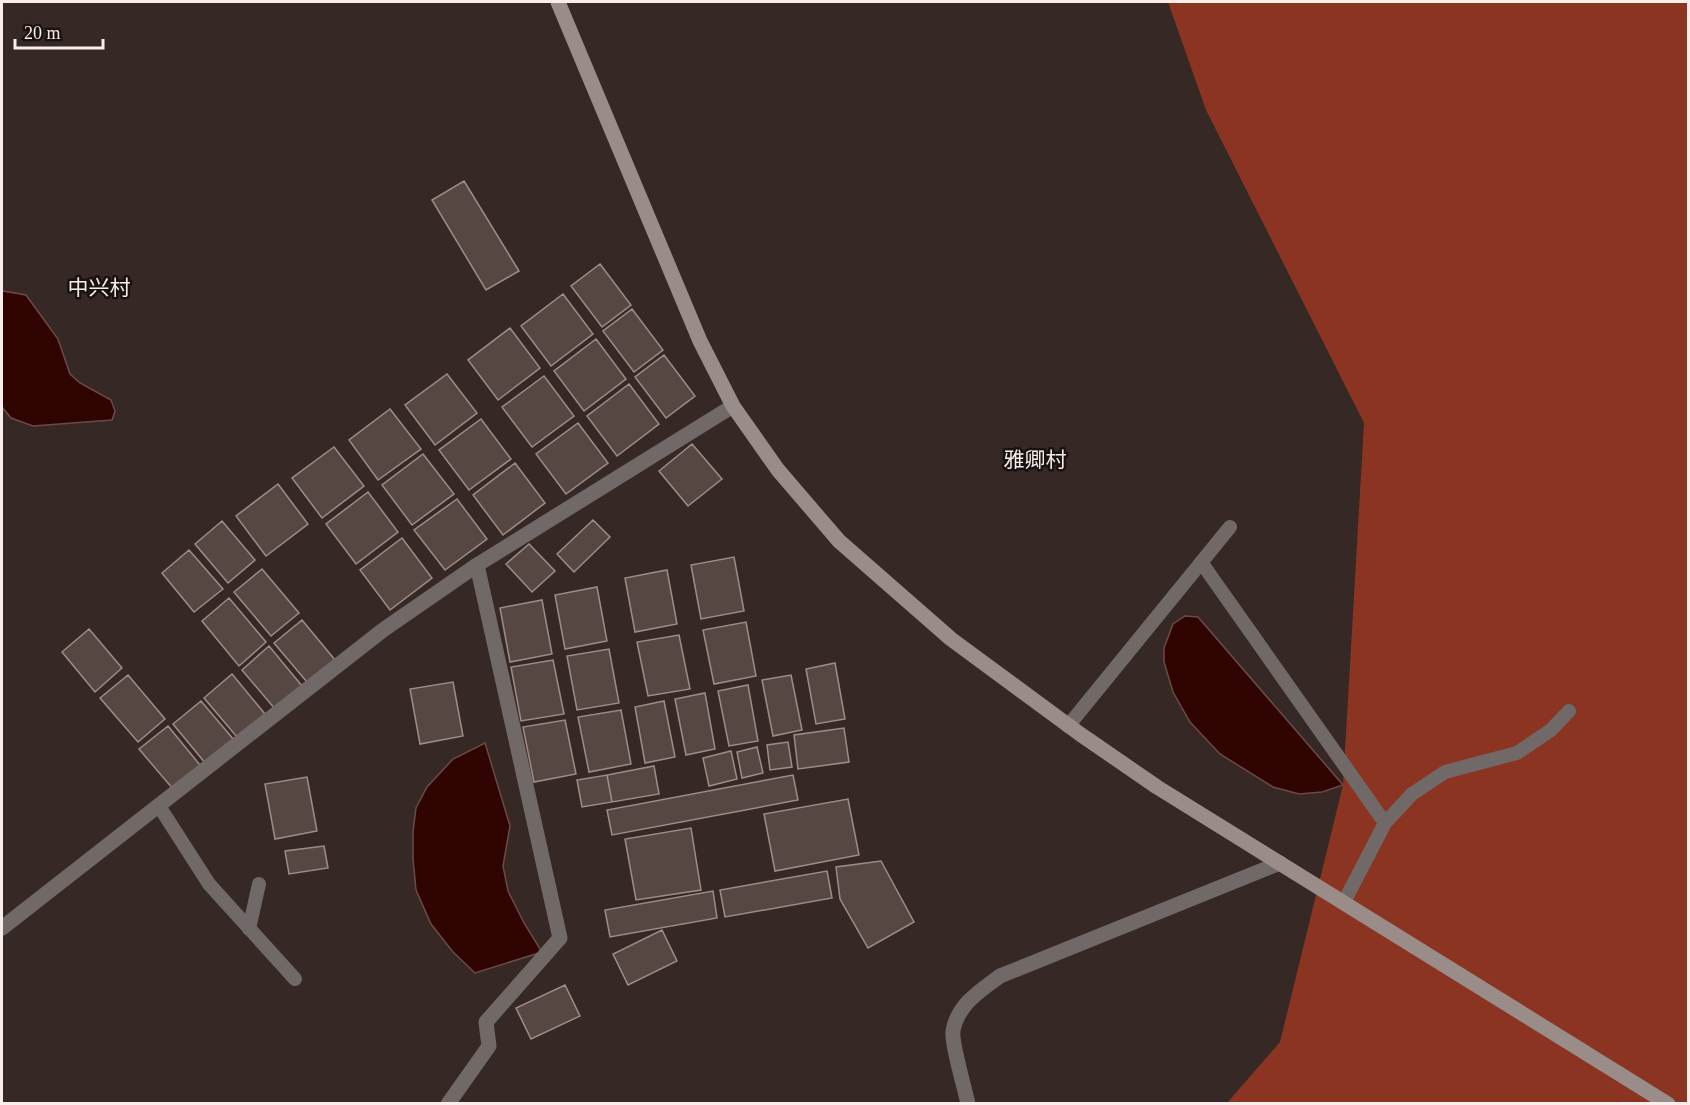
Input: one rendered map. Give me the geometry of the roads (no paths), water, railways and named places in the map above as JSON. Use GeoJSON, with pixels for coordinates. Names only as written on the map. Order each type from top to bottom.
{"type":"FeatureCollection","features":[{"type":"Feature","properties":{"kind":"main road"},"geometry":{"type":"LineString","coordinates":[[558,2],[700,341],[733,406],[778,470],[839,541],[951,639],[1068,726],[1157,787],[1668,1104]]}},
{"type":"Feature","properties":{"kind":"street"},"geometry":{"type":"LineString","coordinates":[[2,928],[383,630],[477,565],[733,406]]}},
{"type":"Feature","properties":{"kind":"street"},"geometry":{"type":"LineString","coordinates":[[448,1104],[489,1046],[486,1022],[560,938],[477,565]]}},
{"type":"Feature","properties":{"kind":"street"},"geometry":{"type":"LineString","coordinates":[[968,1104],[952,1032],[958,1015],[976,993],[1000,976],[1280,863]]}},
{"type":"Feature","properties":{"kind":"lane"},"geometry":{"type":"LineString","coordinates":[[1068,726],[1230,527]]}},
{"type":"Feature","properties":{"kind":"lane"},"geometry":{"type":"LineString","coordinates":[[1201,562],[1385,823]]}},
{"type":"Feature","properties":{"kind":"lane"},"geometry":{"type":"LineString","coordinates":[[1344,902],[1385,823],[1412,794],[1445,772],[1517,753],[1551,730],[1569,711]]}},
{"type":"Feature","properties":{"kind":"lane"},"geometry":{"type":"LineString","coordinates":[[159,806],[209,884],[295,979]]}},
{"type":"Feature","properties":{"kind":"lane"},"geometry":{"type":"LineString","coordinates":[[249,929],[260,884]]}},
{"type":"Feature","properties":{"kind":"district","name":"中兴村"},"geometry":{"type":"Point","coordinates":[99,288]}},
{"type":"Feature","properties":{"kind":"district","name":"雅卿村"},"geometry":{"type":"Point","coordinates":[1035,460]}}]}
